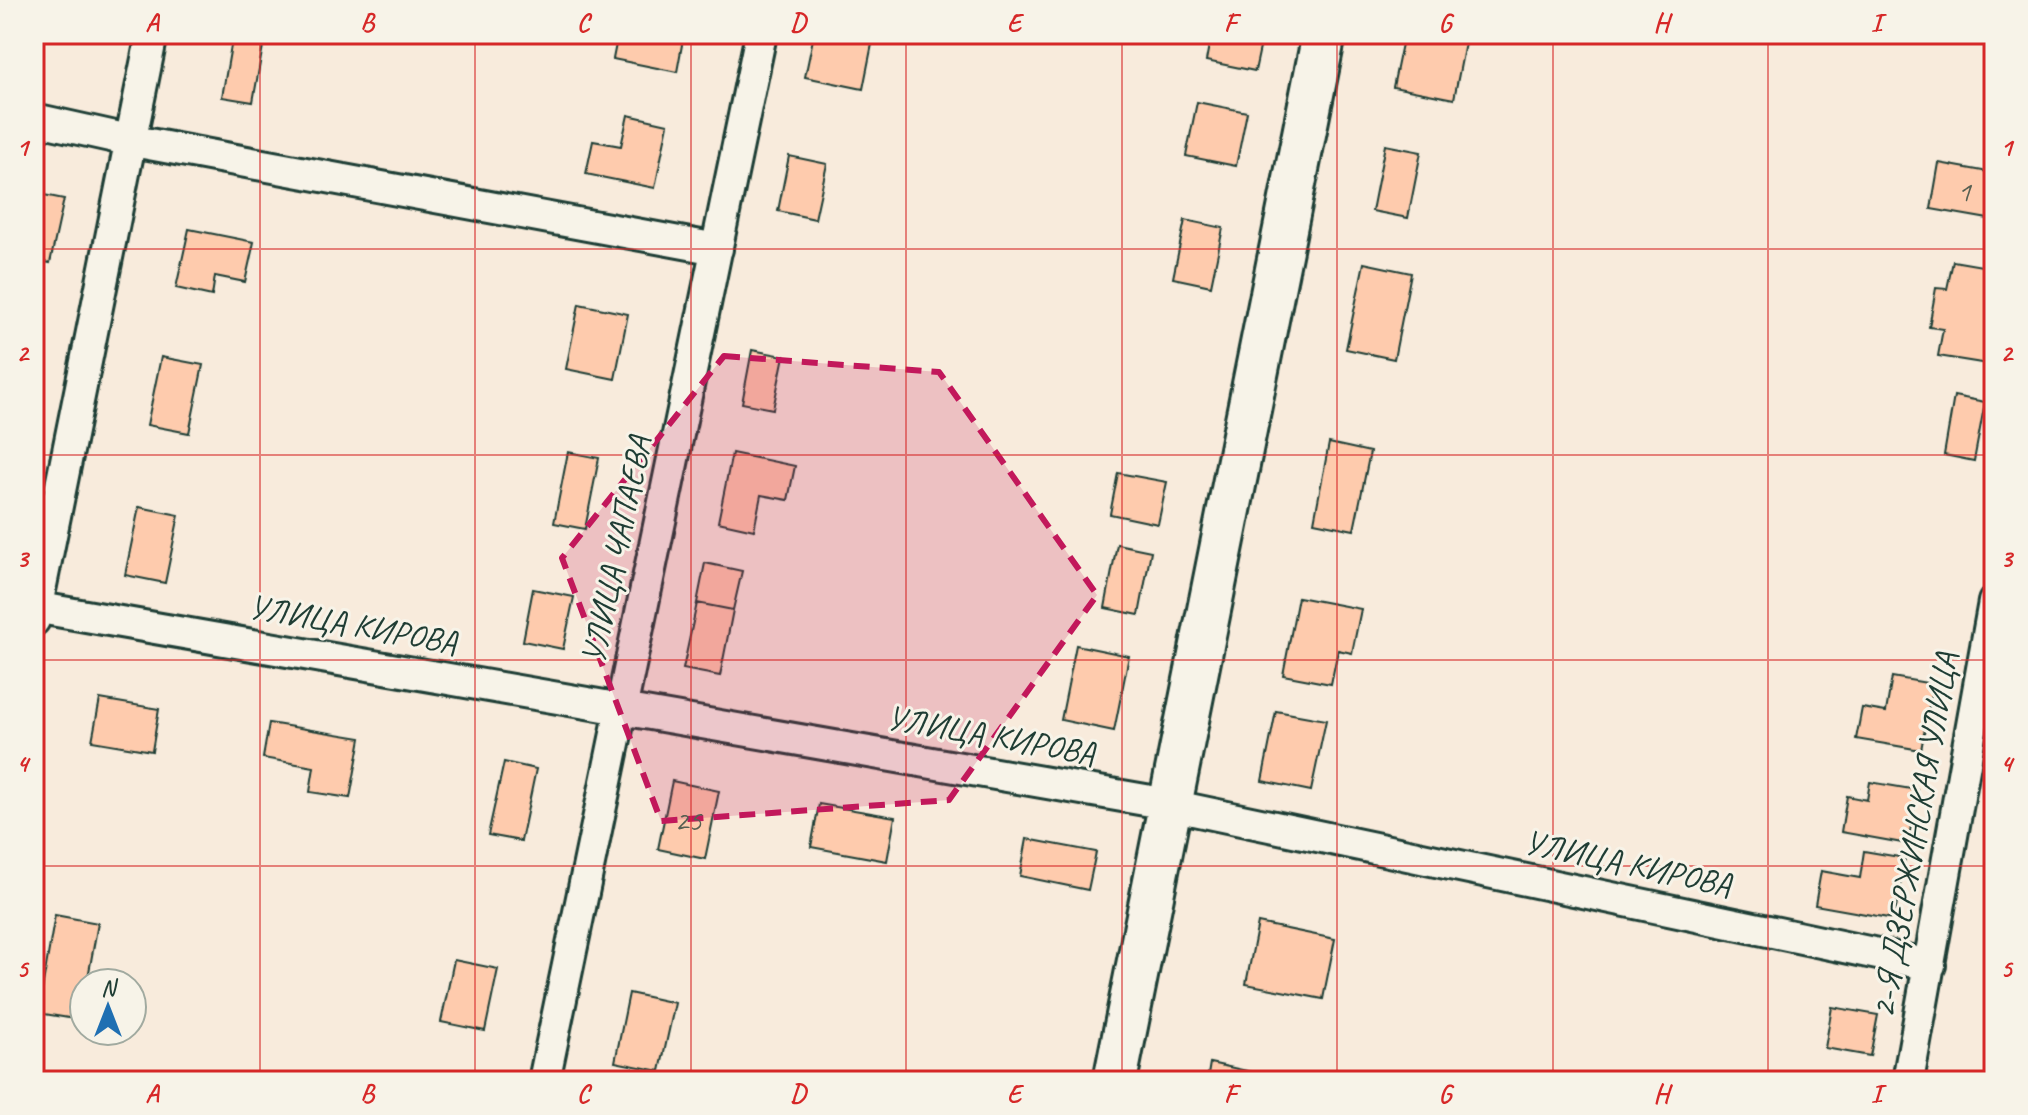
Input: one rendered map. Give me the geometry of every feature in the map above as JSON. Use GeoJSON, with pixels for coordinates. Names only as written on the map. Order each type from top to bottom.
{"type":"FeatureCollection","features":[{"type":"Feature","properties":{"kind":"street"},"geometry":{"type":"LineString","coordinates":[[35,611],[133,141],[152,34]]}},
{"type":"Feature","properties":{"kind":"street","name":"УЛИЦА ЧАПАЕВА"},"geometry":{"type":"LineString","coordinates":[[544,1081],[761,34]]}},
{"type":"Feature","properties":{"kind":"street"},"geometry":{"type":"LineString","coordinates":[[1115,1081],[1324,34]]}},
{"type":"Feature","properties":{"kind":"street"},"geometry":{"type":"LineString","coordinates":[[34,119],[133,141],[717,249]]}},
{"type":"Feature","properties":{"kind":"street","name":"2-Я ДЗЕРЖИНСКАЯ УЛИЦА"},"geometry":{"type":"LineString","coordinates":[[1908,1081],[1994,602]]}},
{"type":"Feature","properties":{"kind":"street","name":"УЛИЦА КИРОВА"},"geometry":{"type":"LineString","coordinates":[[35,611],[622,709],[1170,806],[1930,965]]}},
{"type":"Feature","properties":{"kind":"highlighted area"},"geometry":{"type":"Polygon","coordinates":[[[724,356],[939,372],[1097,595],[949,800],[661,821],[562,558],[724,356]]]}},
{"type":"Feature","properties":{"kind":"building"},"geometry":{"type":"Polygon","coordinates":[[[233,34],[265,35],[253,102],[222,97],[233,34]]]}},
{"type":"Feature","properties":{"kind":"building"},"geometry":{"type":"Polygon","coordinates":[[[618,34],[654,37],[654,34],[684,34],[677,72],[613,59],[618,34]]]}},
{"type":"Feature","properties":{"kind":"building"},"geometry":{"type":"Polygon","coordinates":[[[814,34],[874,34],[863,89],[805,77],[814,34]]]}},
{"type":"Feature","properties":{"kind":"building"},"geometry":{"type":"Polygon","coordinates":[[[1211,34],[1263,34],[1255,71],[1206,61],[1211,34]]]}},
{"type":"Feature","properties":{"kind":"building"},"geometry":{"type":"Polygon","coordinates":[[[1404,34],[1466,38],[1454,99],[1393,87],[1404,34]]]}},
{"type":"Feature","properties":{"kind":"building"},"geometry":{"type":"Polygon","coordinates":[[[1197,102],[1247,112],[1236,166],[1186,156],[1197,102]]]}},
{"type":"Feature","properties":{"kind":"building"},"geometry":{"type":"Polygon","coordinates":[[[628,115],[668,124],[655,188],[586,174],[593,141],[621,146],[628,115]]]}},
{"type":"Feature","properties":{"kind":"building"},"geometry":{"type":"Polygon","coordinates":[[[1385,145],[1421,152],[1408,218],[1372,211],[1385,145]]]}},
{"type":"Feature","properties":{"kind":"building"},"geometry":{"type":"Polygon","coordinates":[[[789,156],[827,164],[815,219],[778,211],[789,156]]]}},
{"type":"Feature","properties":{"kind":"building"},"geometry":{"type":"Polygon","coordinates":[[[1939,163],[1994,173],[1994,220],[1931,209],[1939,163]]]}},
{"type":"Feature","properties":{"kind":"building"},"geometry":{"type":"Polygon","coordinates":[[[34,193],[64,199],[50,263],[34,260],[34,193]]]}},
{"type":"Feature","properties":{"kind":"building"},"geometry":{"type":"Polygon","coordinates":[[[1185,220],[1223,228],[1211,286],[1173,278],[1185,220]]]}},
{"type":"Feature","properties":{"kind":"building"},"geometry":{"type":"Polygon","coordinates":[[[189,229],[254,242],[245,282],[215,276],[212,296],[176,288],[189,229]]]}},
{"type":"Feature","properties":{"kind":"building"},"geometry":{"type":"Polygon","coordinates":[[[1953,261],[1994,268],[1994,329],[1988,364],[1938,356],[1943,329],[1929,327],[1936,288],[1947,289],[1953,261]]]}},
{"type":"Feature","properties":{"kind":"building"},"geometry":{"type":"Polygon","coordinates":[[[1364,263],[1411,273],[1394,359],[1346,349],[1364,263]]]}},
{"type":"Feature","properties":{"kind":"building"},"geometry":{"type":"Polygon","coordinates":[[[579,304],[628,314],[615,379],[566,369],[579,304]]]}},
{"type":"Feature","properties":{"kind":"building"},"geometry":{"type":"Polygon","coordinates":[[[752,350],[784,356],[773,409],[742,403],[752,350]]]}},
{"type":"Feature","properties":{"kind":"building"},"geometry":{"type":"Polygon","coordinates":[[[161,357],[203,365],[189,433],[147,425],[161,357]]]}},
{"type":"Feature","properties":{"kind":"building"},"geometry":{"type":"Polygon","coordinates":[[[1954,396],[1985,402],[1974,461],[1944,455],[1954,396]]]}},
{"type":"Feature","properties":{"kind":"building"},"geometry":{"type":"Polygon","coordinates":[[[1329,443],[1370,452],[1354,530],[1314,522],[1329,443]]]}},
{"type":"Feature","properties":{"kind":"building"},"geometry":{"type":"Polygon","coordinates":[[[568,452],[599,458],[585,529],[554,523],[568,452]]]}},
{"type":"Feature","properties":{"kind":"building"},"geometry":{"type":"Polygon","coordinates":[[[732,453],[795,466],[788,500],[761,495],[754,530],[718,522],[732,453]]]}},
{"type":"Feature","properties":{"kind":"building"},"geometry":{"type":"Polygon","coordinates":[[[1118,473],[1167,482],[1158,524],[1110,514],[1118,473]]]}},
{"type":"Feature","properties":{"kind":"building"},"geometry":{"type":"Polygon","coordinates":[[[139,507],[179,515],[165,583],[125,575],[139,507]]]}},
{"type":"Feature","properties":{"kind":"building"},"geometry":{"type":"Polygon","coordinates":[[[1117,544],[1151,551],[1139,615],[1105,608],[1117,544]]]}},
{"type":"Feature","properties":{"kind":"building"},"geometry":{"type":"Polygon","coordinates":[[[705,563],[742,571],[733,610],[697,603],[705,563]]]}},
{"type":"Feature","properties":{"kind":"building"},"geometry":{"type":"Polygon","coordinates":[[[533,589],[574,597],[563,649],[523,641],[533,589]]]}},
{"type":"Feature","properties":{"kind":"building"},"geometry":{"type":"Polygon","coordinates":[[[1298,597],[1361,609],[1352,653],[1338,650],[1331,684],[1283,675],[1298,597]]]}},
{"type":"Feature","properties":{"kind":"building"},"geometry":{"type":"Polygon","coordinates":[[[697,603],[733,610],[720,676],[683,669],[697,603]]]}},
{"type":"Feature","properties":{"kind":"building"},"geometry":{"type":"Polygon","coordinates":[[[1076,645],[1129,656],[1114,731],[1061,720],[1076,645]]]}},
{"type":"Feature","properties":{"kind":"building"},"geometry":{"type":"Polygon","coordinates":[[[1892,677],[1933,684],[1921,750],[1856,739],[1862,708],[1886,712],[1892,677]]]}},
{"type":"Feature","properties":{"kind":"building"},"geometry":{"type":"Polygon","coordinates":[[[100,699],[159,709],[152,751],[92,741],[100,699]]]}},
{"type":"Feature","properties":{"kind":"building"},"geometry":{"type":"Polygon","coordinates":[[[1276,711],[1326,720],[1311,791],[1262,781],[1276,711]]]}},
{"type":"Feature","properties":{"kind":"building"},"geometry":{"type":"Polygon","coordinates":[[[269,723],[361,738],[350,798],[310,792],[314,767],[263,758],[269,723]]]}},
{"type":"Feature","properties":{"kind":"building"},"geometry":{"type":"Polygon","coordinates":[[[504,762],[536,769],[521,841],[488,835],[504,762]]]}},
{"type":"Feature","properties":{"kind":"building"},"geometry":{"type":"Polygon","coordinates":[[[672,781],[719,791],[705,859],[658,849],[672,781]]]}},
{"type":"Feature","properties":{"kind":"building"},"geometry":{"type":"Polygon","coordinates":[[[1870,782],[1917,790],[1908,844],[1841,832],[1847,796],[1867,800],[1870,782]]]}},
{"type":"Feature","properties":{"kind":"building"},"geometry":{"type":"Polygon","coordinates":[[[819,804],[895,817],[887,861],[811,847],[819,804]]]}},
{"type":"Feature","properties":{"kind":"building"},"geometry":{"type":"Polygon","coordinates":[[[1027,839],[1096,852],[1088,890],[1020,876],[1027,839]]]}},
{"type":"Feature","properties":{"kind":"building"},"geometry":{"type":"Polygon","coordinates":[[[1864,851],[1905,858],[1894,919],[1815,905],[1821,871],[1860,878],[1864,851]]]}},
{"type":"Feature","properties":{"kind":"building"},"geometry":{"type":"Polygon","coordinates":[[[55,915],[98,923],[90,967],[68,967],[68,1018],[38,1013],[55,915]]]}},
{"type":"Feature","properties":{"kind":"building"},"geometry":{"type":"Polygon","coordinates":[[[1258,923],[1335,939],[1323,999],[1246,984],[1258,923]]]}},
{"type":"Feature","properties":{"kind":"building"},"geometry":{"type":"Polygon","coordinates":[[[454,960],[498,969],[485,1031],[441,1022],[454,960]]]}},
{"type":"Feature","properties":{"kind":"building"},"geometry":{"type":"Polygon","coordinates":[[[629,993],[675,1003],[660,1071],[615,1062],[629,993]]]}},
{"type":"Feature","properties":{"kind":"building"},"geometry":{"type":"Polygon","coordinates":[[[1832,1007],[1878,1015],[1870,1056],[1825,1048],[1832,1007]]]}},
{"type":"Feature","properties":{"kind":"building"},"geometry":{"type":"Polygon","coordinates":[[[1210,1063],[1252,1072],[1251,1081],[1207,1081],[1210,1063]]]}},
{"type":"Feature","properties":{"kind":"building"},"geometry":{"type":"Polygon","coordinates":[[[992,1073],[1031,1081],[990,1081],[992,1073]]]}}]}
